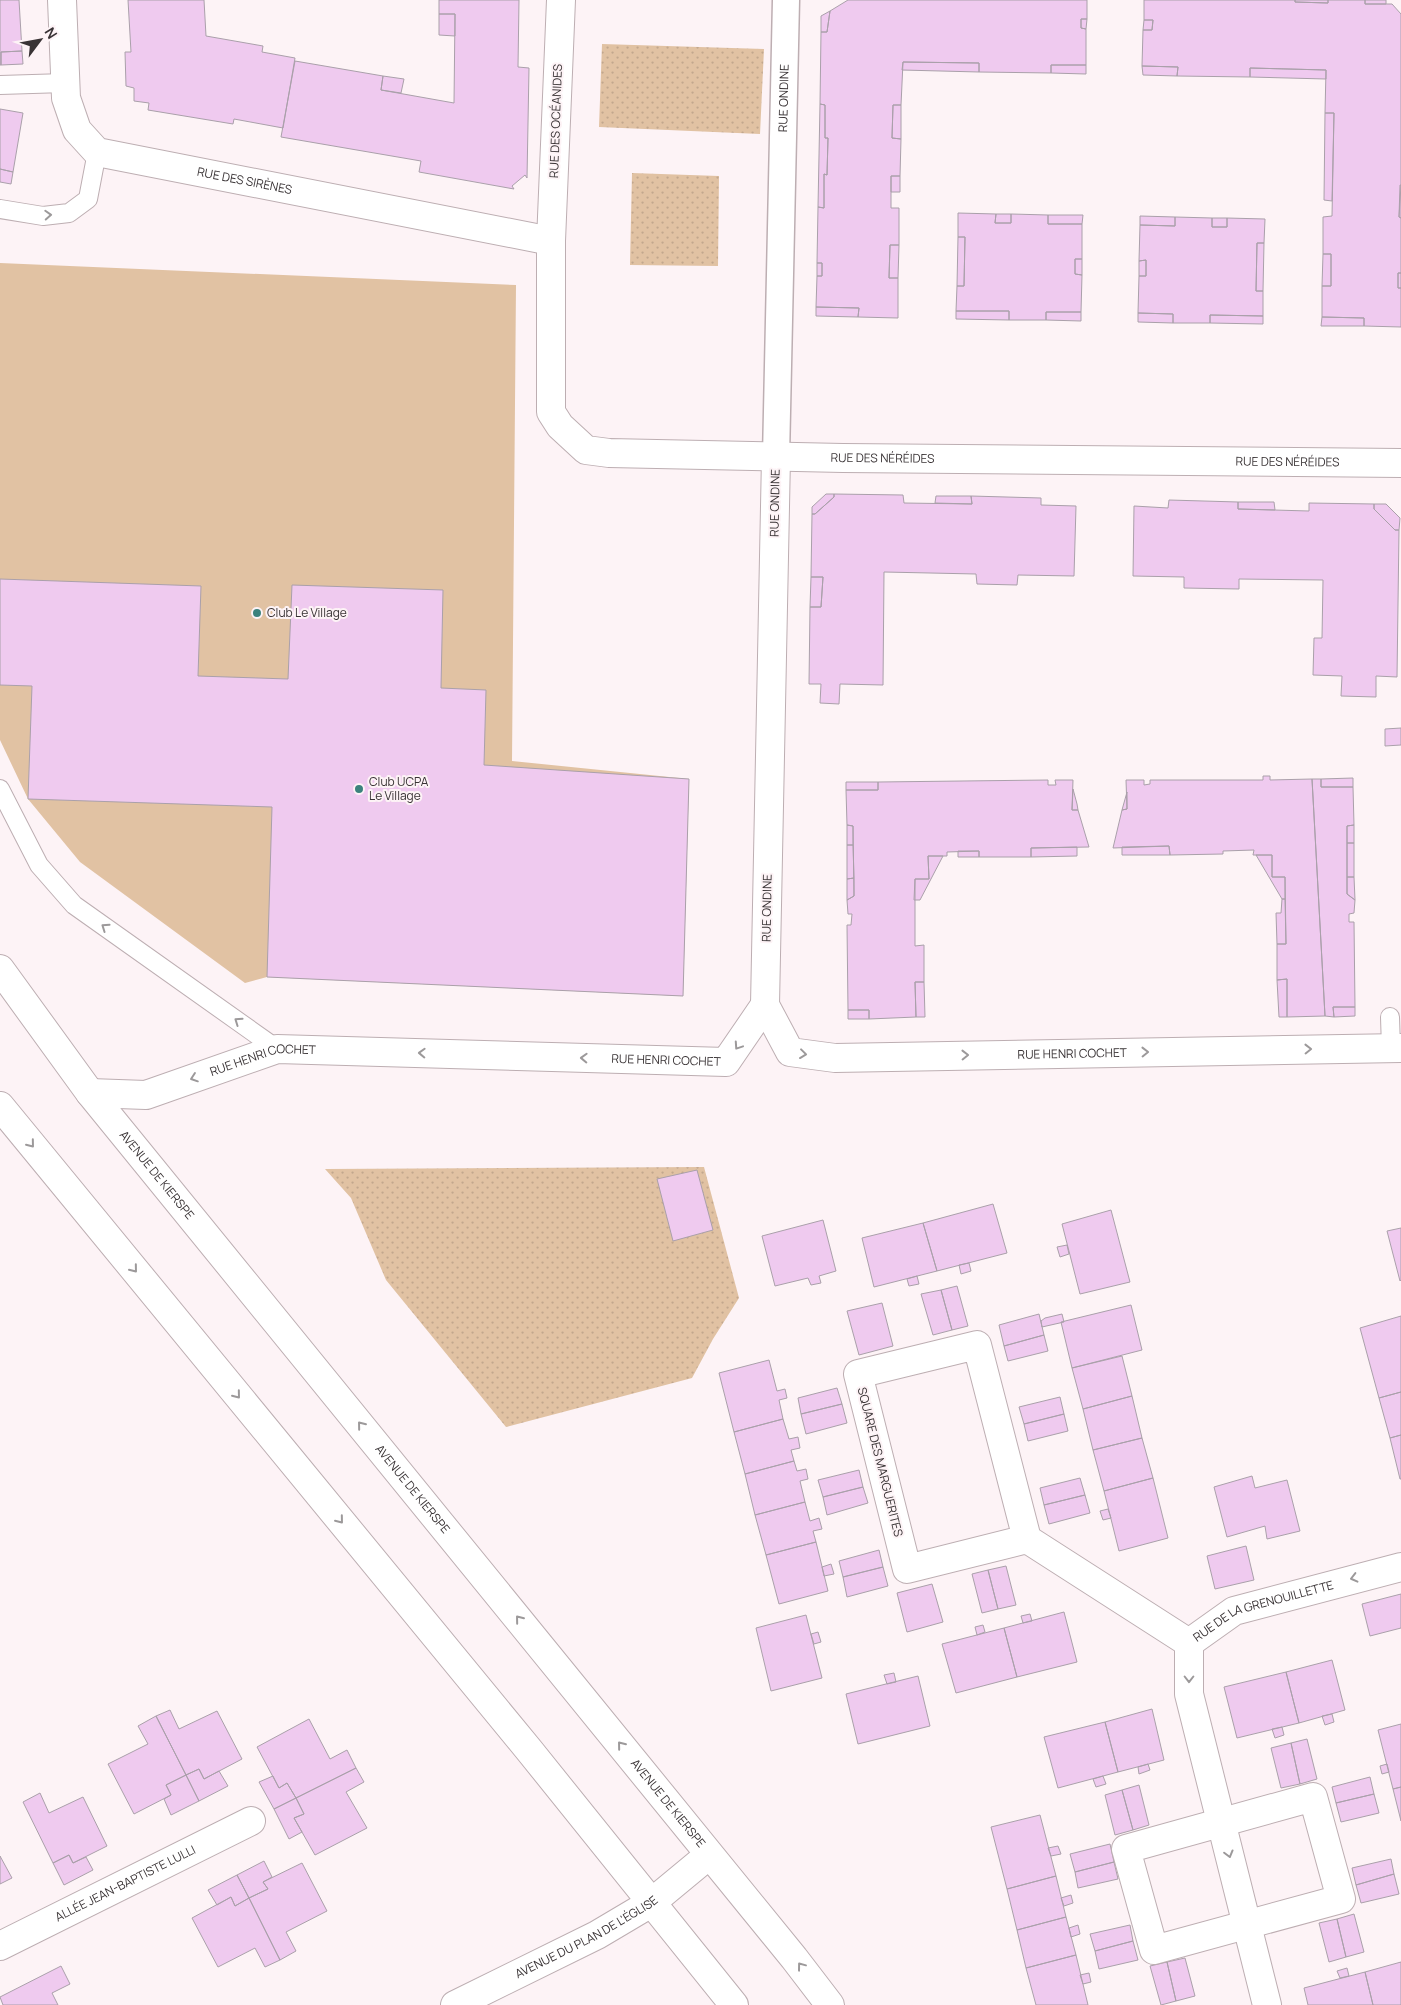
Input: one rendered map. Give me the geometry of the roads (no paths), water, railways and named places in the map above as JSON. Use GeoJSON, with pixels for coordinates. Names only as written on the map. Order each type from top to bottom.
{"type":"FeatureCollection","features":[{"type":"Feature","properties":{"kind":"street"},"geometry":{"type":"LineString","coordinates":[[62,0],[66,98],[77,130],[97,152]]}},
{"type":"Feature","properties":{"kind":"street","name":"RUE DES OCÉANIDES"},"geometry":{"type":"LineString","coordinates":[[551,241],[561,0]]}},
{"type":"Feature","properties":{"kind":"street","name":"RUE ONDINE"},"geometry":{"type":"LineString","coordinates":[[765,1005],[786,0]]}},
{"type":"Feature","properties":{"kind":"street","name":"RUE DES SIRÈNES"},"geometry":{"type":"LineString","coordinates":[[97,152],[124,159],[551,241]]}},
{"type":"Feature","properties":{"kind":"street","name":"RUE DES NÉRÉIDES"},"geometry":{"type":"LineString","coordinates":[[551,241],[551,412],[560,426],[586,450],[609,453],[776,457],[1401,463]]}},
{"type":"Feature","properties":{"kind":"street","name":"AVENUE DE KIERSPE"},"geometry":{"type":"LineString","coordinates":[[0,969],[90,1093],[627,1752],[830,2005]]}},
{"type":"Feature","properties":{"kind":"street","name":"RUE HENRI COCHET"},"geometry":{"type":"LineString","coordinates":[[90,1093],[146,1095],[277,1049],[726,1062],[765,1005],[790,1052],[835,1058],[1396,1048]]}},
{"type":"Feature","properties":{"kind":"street"},"geometry":{"type":"LineString","coordinates":[[0,1106],[529,1750],[734,2005]]}},
{"type":"Feature","properties":{"kind":"street","name":"SQUARE DES MARGUERITES"},"geometry":{"type":"LineString","coordinates":[[977,1345],[1027,1539],[907,1569],[858,1374],[977,1345]]}},
{"type":"Feature","properties":{"kind":"street"},"geometry":{"type":"LineString","coordinates":[[1027,1539],[1189,1643]]}},
{"type":"Feature","properties":{"kind":"street","name":"RUE DE LA GRENOUILLETTE"},"geometry":{"type":"LineString","coordinates":[[1268,2005],[1220,1823],[1189,1694],[1189,1643],[1234,1611],[1401,1567]]}},
{"type":"Feature","properties":{"kind":"street"},"geometry":{"type":"LineString","coordinates":[[1313,1797],[1341,1899],[1154,1950],[1126,1849],[1220,1823],[1313,1797]]}},
{"type":"Feature","properties":{"kind":"street","name":"ALLÉE JEAN-BAPTISTE LULLI"},"geometry":{"type":"LineString","coordinates":[[0,1946],[251,1821]]}},
{"type":"Feature","properties":{"kind":"street","name":"AVENUE DU PLAN DE L'ÉGLISE"},"geometry":{"type":"LineString","coordinates":[[455,2005],[597,1935],[651,1903],[709,1855]]}},
{"type":"Feature","properties":{"kind":"lane"},"geometry":{"type":"LineString","coordinates":[[0,85],[65,83]]}},
{"type":"Feature","properties":{"kind":"lane"},"geometry":{"type":"LineString","coordinates":[[0,209],[43,216],[69,213],[88,199],[97,152]]}},
{"type":"Feature","properties":{"kind":"lane"},"geometry":{"type":"LineString","coordinates":[[0,789],[40,865],[74,905],[277,1049]]}},
{"type":"Feature","properties":{"kind":"lane"},"geometry":{"type":"LineString","coordinates":[[1390,1017],[1396,1048]]}},
{"type":"Feature","properties":{"kind":"place","name":"Club Le Village"},"geometry":{"type":"Point","coordinates":[257,613]}},
{"type":"Feature","properties":{"kind":"place","name":"Club UCPA Le Village"},"geometry":{"type":"Point","coordinates":[359,789]}}]}
